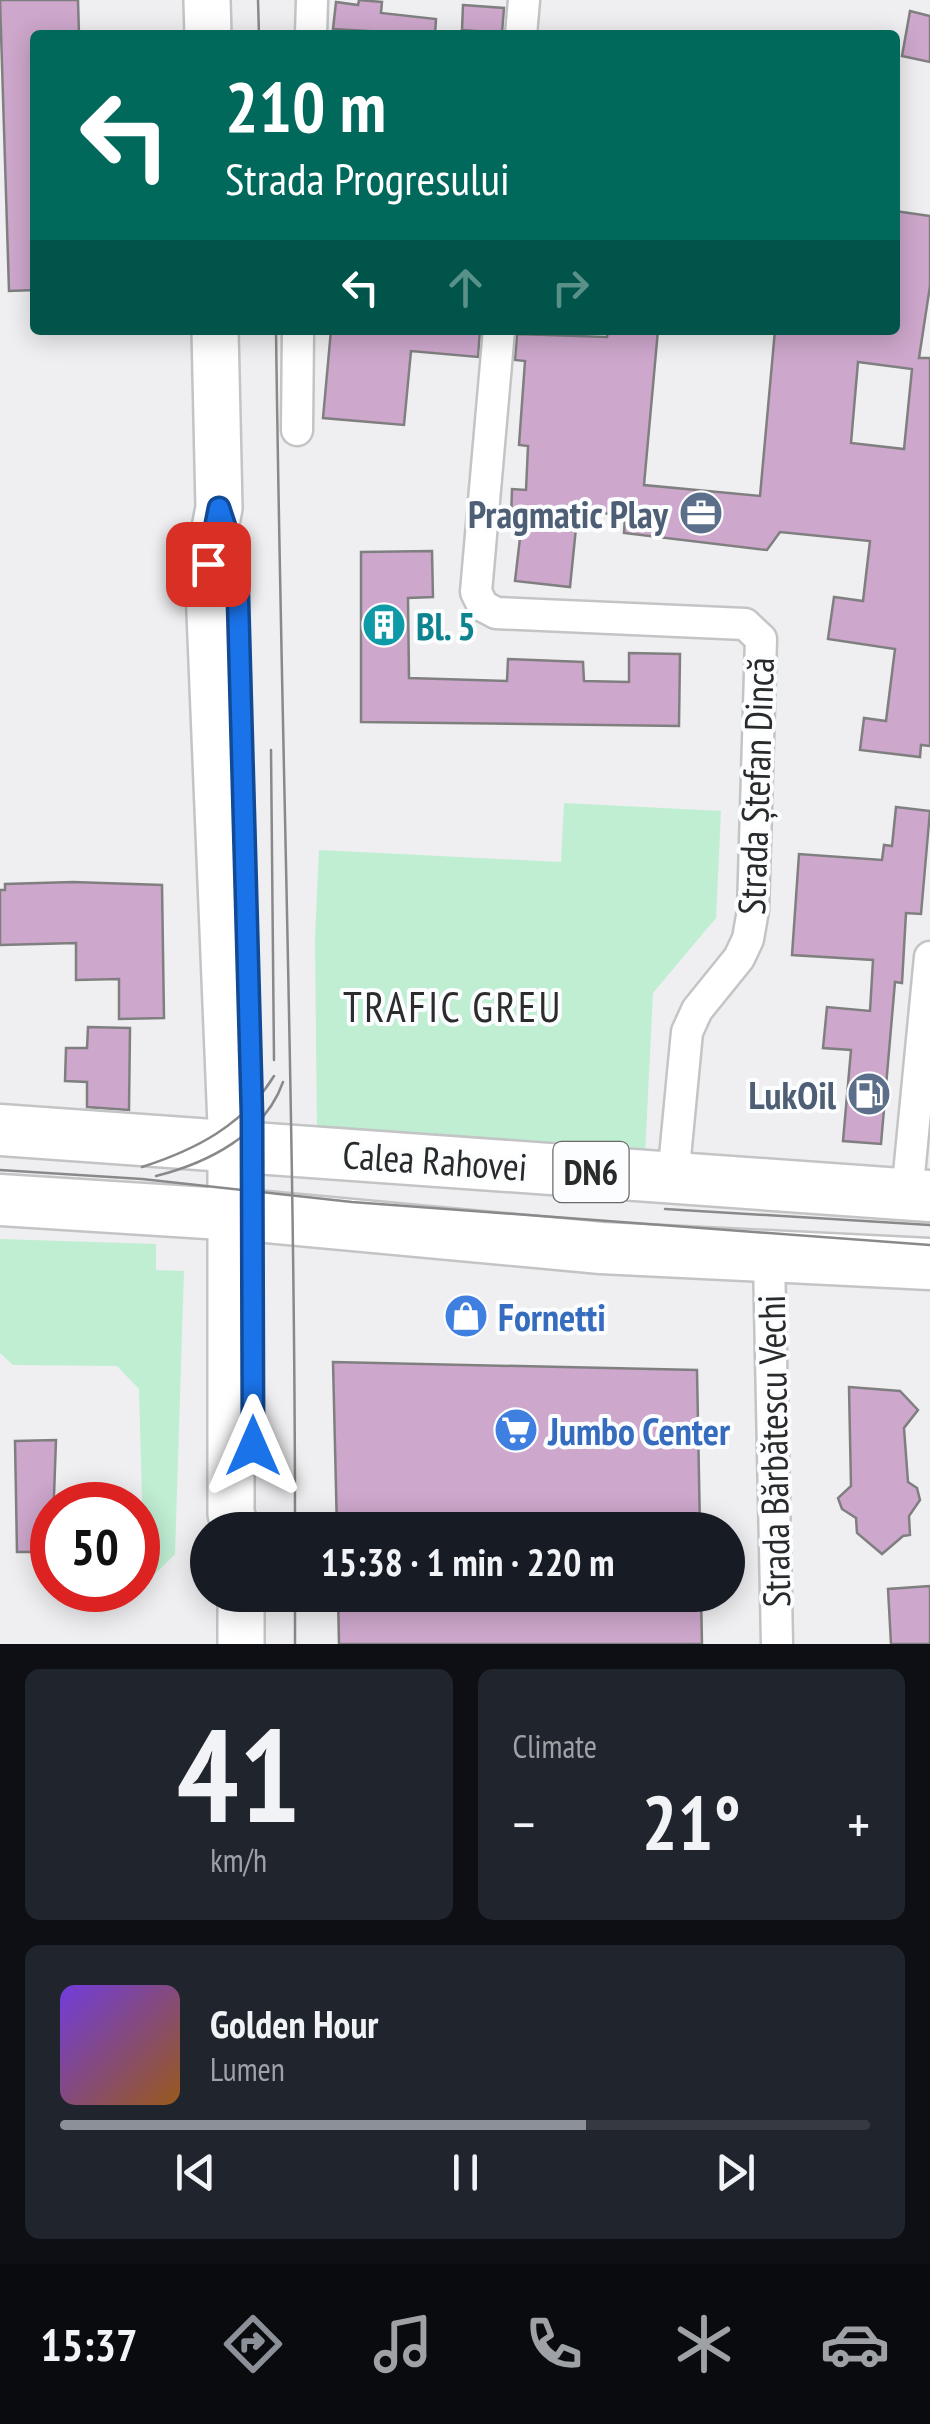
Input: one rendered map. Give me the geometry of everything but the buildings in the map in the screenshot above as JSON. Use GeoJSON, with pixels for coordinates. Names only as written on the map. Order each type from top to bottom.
{"type":"FeatureCollection","features":[{"type":"Feature","properties":{"kind":"main road"},"geometry":{"type":"LineString","coordinates":[[208,0],[208,30]]}},
{"type":"Feature","properties":{"kind":"main road"},"geometry":{"type":"LineString","coordinates":[[215,335],[219,508],[237,563],[243,1216],[252,1512]]}},
{"type":"Feature","properties":{"kind":"main road","name":"Calea Rahovei"},"geometry":{"type":"LineString","coordinates":[[0,1130],[242,1144],[919,1196]]}},
{"type":"Feature","properties":{"kind":"main road","name":"Calea Rahovei"},"geometry":{"type":"LineString","coordinates":[[0,1200],[243,1216],[601,1248],[930,1264]]}},
{"type":"Feature","properties":{"kind":"main road"},"geometry":{"type":"LineString","coordinates":[[232,1512],[243,1216]]}},
{"type":"Feature","properties":{"kind":"main road"},"geometry":{"type":"LineString","coordinates":[[241,1612],[241,1644]]}},
{"type":"Feature","properties":{"kind":"street"},"geometry":{"type":"LineString","coordinates":[[311,30],[312,0]]}},
{"type":"Feature","properties":{"kind":"street"},"geometry":{"type":"LineString","coordinates":[[521,30],[524,0]]}},
{"type":"Feature","properties":{"kind":"street"},"geometry":{"type":"LineString","coordinates":[[297,430],[298,335]]}},
{"type":"Feature","properties":{"kind":"street","name":"Strada Ștefan Dincă"},"geometry":{"type":"LineString","coordinates":[[498,335],[476,592],[483,606],[496,613],[745,624],[761,639],[753,910],[739,958],[697,1010],[688,1032],[673,1178]]}},
{"type":"Feature","properties":{"kind":"street"},"geometry":{"type":"LineString","coordinates":[[919,1196],[930,956]]}},
{"type":"Feature","properties":{"kind":"street","name":"Strada Bărbătescu Vechi"},"geometry":{"type":"LineString","coordinates":[[769,1258],[777,1644]]}},
{"type":"Feature","properties":{"kind":"green space"},"geometry":{"type":"Polygon","coordinates":[[[564,803],[721,811],[716,918],[653,993],[645,1155],[317,1135],[315,938],[319,850],[561,862],[564,803]]]}},
{"type":"Feature","properties":{"kind":"green space"},"geometry":{"type":"Polygon","coordinates":[[[0,1239],[156,1244],[156,1270],[184,1271],[175,1554],[160,1569],[160,1482],[142,1482],[139,1389],[117,1366],[13,1365],[0,1353],[0,1239]]]}},
{"type":"Feature","properties":{"kind":"tram line"},"geometry":{"type":"LineString","coordinates":[[258,0],[259,30]]}},
{"type":"Feature","properties":{"kind":"tram line"},"geometry":{"type":"LineString","coordinates":[[276,335],[295,1512]]}},
{"type":"Feature","properties":{"kind":"tram line"},"geometry":{"type":"LineString","coordinates":[[271,750],[274,1060]]}},
{"type":"Feature","properties":{"kind":"tram line"},"geometry":{"type":"LineString","coordinates":[[142,1167],[217,1134],[248,1108],[274,1076]]}},
{"type":"Feature","properties":{"kind":"tram line"},"geometry":{"type":"LineString","coordinates":[[156,1176],[195,1163],[232,1144],[263,1117],[283,1082]]}},
{"type":"Feature","properties":{"kind":"tram line"},"geometry":{"type":"LineString","coordinates":[[0,1170],[142,1179],[352,1202],[930,1245]]}},
{"type":"Feature","properties":{"kind":"tram line"},"geometry":{"type":"LineString","coordinates":[[665,1209],[930,1225]]}},
{"type":"Feature","properties":{"kind":"tram line"},"geometry":{"type":"LineString","coordinates":[[295,1612],[295,1644]]}},
{"type":"Feature","properties":{"kind":"place","name":"Pragmatic Play"},"geometry":{"type":"Point","coordinates":[701,513]}},
{"type":"Feature","properties":{"kind":"place","name":"Bl. 5"},"geometry":{"type":"Point","coordinates":[384,625]}},
{"type":"Feature","properties":{"kind":"place","name":"LukOil"},"geometry":{"type":"Point","coordinates":[869,1094]}},
{"type":"Feature","properties":{"kind":"place","name":"Fornetti"},"geometry":{"type":"Point","coordinates":[466,1316]}},
{"type":"Feature","properties":{"kind":"place","name":"Jumbo Center"},"geometry":{"type":"Point","coordinates":[516,1430]}},
{"type":"Feature","properties":{"kind":"district","name":"TRAFIC GREU"},"geometry":{"type":"Point","coordinates":[453,1006]}},
{"type":"Feature","properties":{"kind":"route"},"geometry":{"type":"LineString","coordinates":[[208,564],[219,508],[237,563],[254,1216],[253,1446]]}}]}
